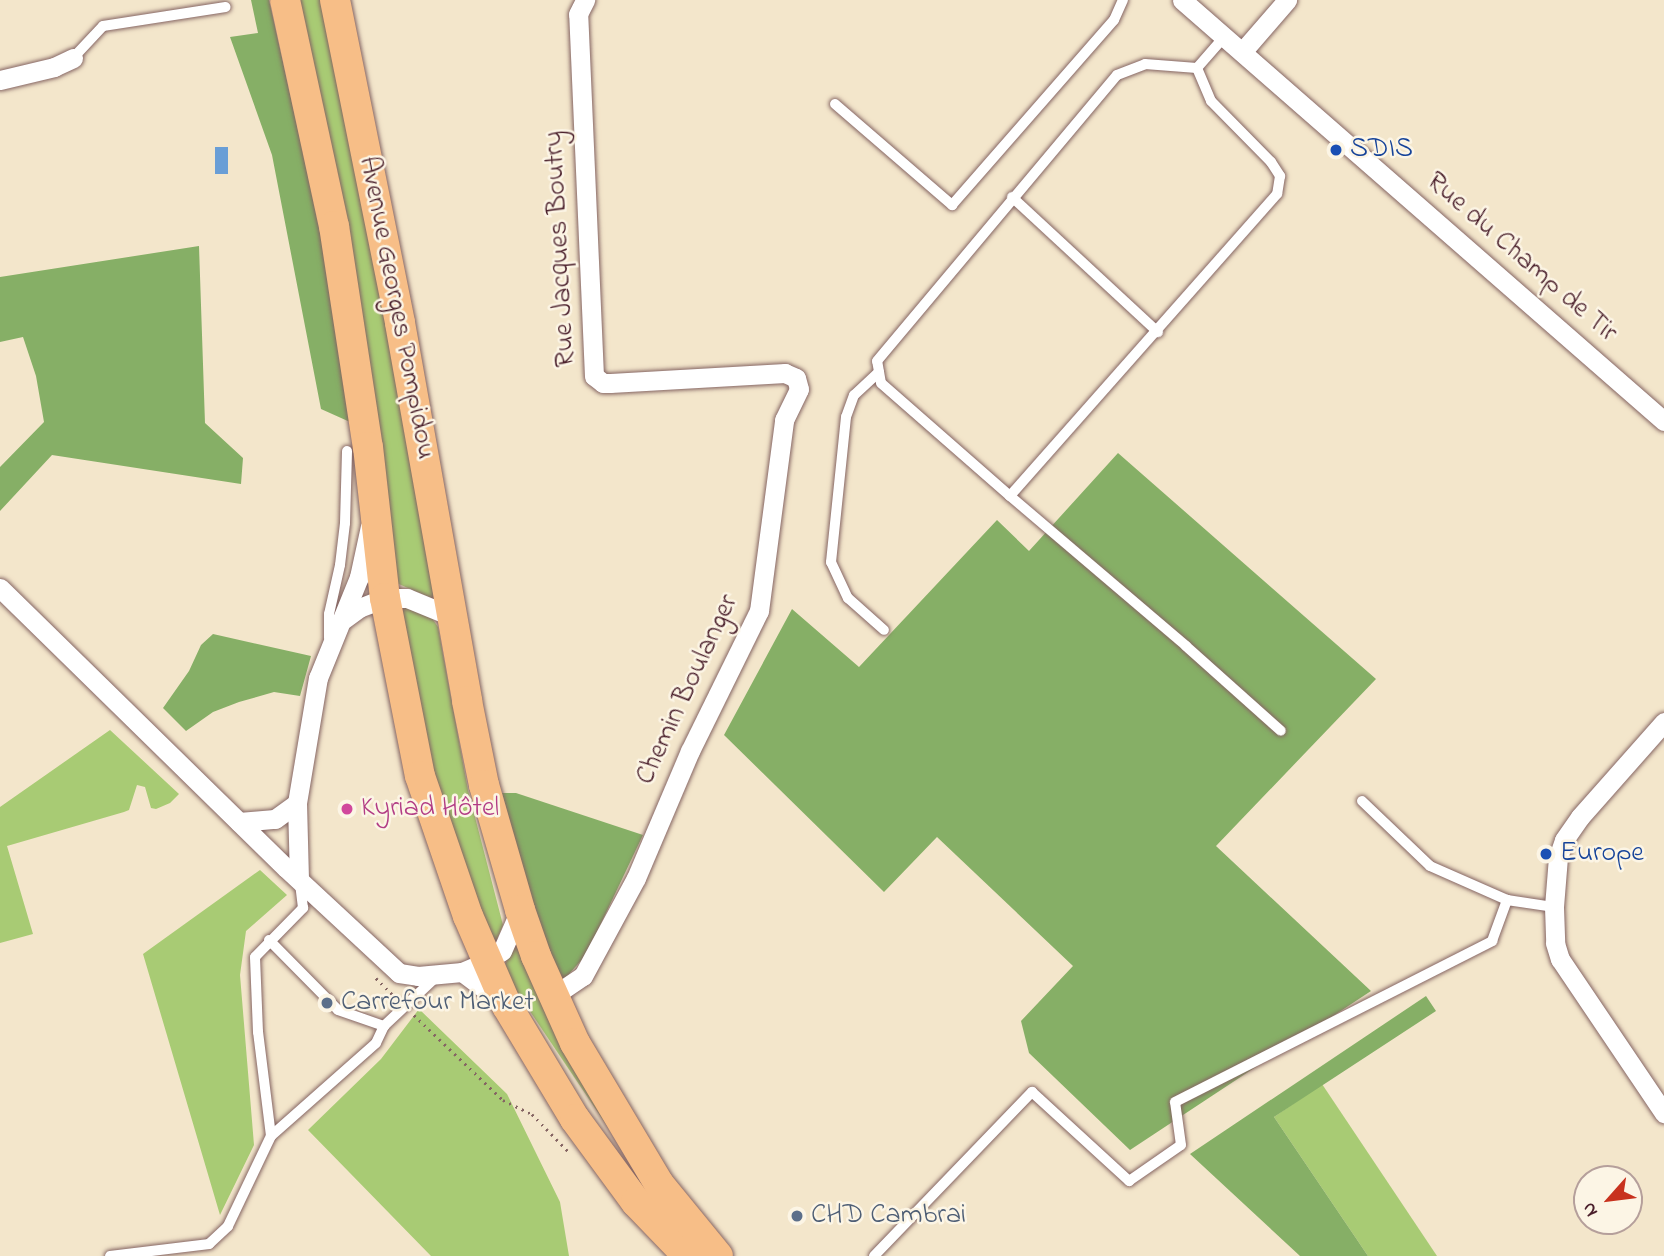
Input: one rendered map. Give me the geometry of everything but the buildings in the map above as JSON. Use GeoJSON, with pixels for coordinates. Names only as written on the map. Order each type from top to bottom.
{"type":"FeatureCollection","features":[{"type":"Feature","properties":{"kind":"main road","name":"Avenue Georges Pompidou"},"geometry":{"type":"LineString","coordinates":[[285,0],[334,226],[368,447],[385,598],[420,776],[474,967],[507,1006],[575,1119],[636,1202],[688,1256]]}},
{"type":"Feature","properties":{"kind":"main road","name":"Avenue Georges Pompidou"},"geometry":{"type":"LineString","coordinates":[[335,0],[389,268],[484,785],[520,910],[553,996],[575,1043],[643,1159],[718,1256]]}},
{"type":"Feature","properties":{"kind":"main road"},"geometry":{"type":"LineString","coordinates":[[507,1006],[552,1053],[613,1143],[643,1159]]}},
{"type":"Feature","properties":{"kind":"street","name":"Rue Jacques Boutry"},"geometry":{"type":"LineString","coordinates":[[585,0],[578,14],[594,376],[603,383],[777,373],[796,378]]}},
{"type":"Feature","properties":{"kind":"street","name":"Rue du Champ de Tir"},"geometry":{"type":"LineString","coordinates":[[1182,0],[1664,421]]}},
{"type":"Feature","properties":{"kind":"street"},"geometry":{"type":"LineString","coordinates":[[1242,52],[1287,0]]}},
{"type":"Feature","properties":{"kind":"street"},"geometry":{"type":"LineString","coordinates":[[0,80],[54,67],[73,58]]}},
{"type":"Feature","properties":{"kind":"street","name":"Chemin Boulanger"},"geometry":{"type":"LineString","coordinates":[[553,996],[583,976],[636,878],[690,751],[759,611],[784,420],[799,389],[796,378]]}},
{"type":"Feature","properties":{"kind":"street"},"geometry":{"type":"LineString","coordinates":[[299,880],[297,803],[318,678],[359,577],[374,508]]}},
{"type":"Feature","properties":{"kind":"street"},"geometry":{"type":"LineString","coordinates":[[0,588],[394,969],[408,975],[438,975],[474,967],[502,951],[520,910]]}},
{"type":"Feature","properties":{"kind":"street"},"geometry":{"type":"LineString","coordinates":[[344,619],[359,608],[385,598],[407,598],[453,617]]}},
{"type":"Feature","properties":{"kind":"street"},"geometry":{"type":"LineString","coordinates":[[1664,722],[1580,817],[1564,839],[1558,856],[1554,907],[1555,943],[1560,958],[1664,1113]]}},
{"type":"Feature","properties":{"kind":"street"},"geometry":{"type":"LineString","coordinates":[[239,822],[275,819],[297,803]]}},
{"type":"Feature","properties":{"kind":"lane"},"geometry":{"type":"LineString","coordinates":[[835,104],[952,205],[1114,20],[1123,0]]}},
{"type":"Feature","properties":{"kind":"lane"},"geometry":{"type":"LineString","coordinates":[[73,58],[103,26],[226,7]]}},
{"type":"Feature","properties":{"kind":"lane"},"geometry":{"type":"LineString","coordinates":[[1197,68],[1224,37]]}},
{"type":"Feature","properties":{"kind":"lane"},"geometry":{"type":"LineString","coordinates":[[1197,68],[1145,64],[1117,75],[886,347],[877,361],[881,383],[1281,731]]}},
{"type":"Feature","properties":{"kind":"lane"},"geometry":{"type":"LineString","coordinates":[[1010,496],[1278,194],[1280,176],[1271,162],[1211,100],[1197,68]]}},
{"type":"Feature","properties":{"kind":"lane"},"geometry":{"type":"LineString","coordinates":[[1012,197],[1158,332]]}},
{"type":"Feature","properties":{"kind":"lane"},"geometry":{"type":"LineString","coordinates":[[879,372],[854,395],[846,417],[831,562],[848,598],[884,630]]}},
{"type":"Feature","properties":{"kind":"lane"},"geometry":{"type":"LineString","coordinates":[[329,650],[329,614],[340,565],[345,523],[347,451]]}},
{"type":"Feature","properties":{"kind":"lane"},"geometry":{"type":"LineString","coordinates":[[1362,801],[1430,866],[1507,900],[1554,907]]}},
{"type":"Feature","properties":{"kind":"lane"},"geometry":{"type":"LineString","coordinates":[[271,1136],[258,1032],[255,957],[303,908],[299,880]]}},
{"type":"Feature","properties":{"kind":"lane"},"geometry":{"type":"LineString","coordinates":[[874,1256],[1032,1092],[1129,1181],[1181,1145],[1175,1102],[1492,941],[1507,900]]}},
{"type":"Feature","properties":{"kind":"lane"},"geometry":{"type":"LineString","coordinates":[[269,940],[338,1010],[384,1026]]}},
{"type":"Feature","properties":{"kind":"lane"},"geometry":{"type":"LineString","coordinates":[[110,1256],[209,1244],[228,1226],[271,1136],[376,1043],[384,1026],[438,975]]}},
{"type":"Feature","properties":{"kind":"path"},"geometry":{"type":"LineString","coordinates":[[368,970],[503,1100],[533,1114],[570,1153]]}},
{"type":"Feature","properties":{"kind":"green space"},"geometry":{"type":"Polygon","coordinates":[[[251,0],[269,0],[319,223],[350,422],[321,409],[272,155],[230,37],[258,33],[251,0]]]}},
{"type":"Feature","properties":{"kind":"green space"},"geometry":{"type":"Polygon","coordinates":[[[294,0],[325,0],[340,62],[436,600],[394,582],[294,0]]]}},
{"type":"Feature","properties":{"kind":"green space"},"geometry":{"type":"Polygon","coordinates":[[[199,246],[205,423],[243,458],[241,484],[52,455],[0,511],[0,467],[44,422],[36,376],[23,337],[0,342],[0,277],[199,246]]]}},
{"type":"Feature","properties":{"kind":"green space"},"geometry":{"type":"Polygon","coordinates":[[[1118,453],[1376,679],[1216,846],[1371,991],[1130,1150],[1029,1053],[1021,1021],[1073,966],[937,837],[884,892],[724,735],[792,609],[859,667],[997,520],[1029,551],[1118,453]]]}},
{"type":"Feature","properties":{"kind":"green space"},"geometry":{"type":"Polygon","coordinates":[[[401,603],[432,618],[438,627],[468,790],[503,925],[494,946],[436,795],[401,603]]]}},
{"type":"Feature","properties":{"kind":"green space"},"geometry":{"type":"Polygon","coordinates":[[[213,634],[311,656],[300,696],[274,692],[239,702],[213,712],[186,731],[163,708],[189,671],[201,645],[213,634]]]}},
{"type":"Feature","properties":{"kind":"green space"},"geometry":{"type":"Polygon","coordinates":[[[110,730],[179,794],[170,803],[156,809],[151,808],[145,787],[137,785],[129,810],[7,846],[33,934],[0,943],[0,807],[110,730]]]}},
{"type":"Feature","properties":{"kind":"green space"},"geometry":{"type":"Polygon","coordinates":[[[502,793],[516,793],[643,835],[586,955],[562,982],[541,939],[502,793]]]}},
{"type":"Feature","properties":{"kind":"green space"},"geometry":{"type":"Polygon","coordinates":[[[260,870],[287,895],[246,931],[240,975],[254,1145],[220,1215],[143,954],[260,870]]]}},
{"type":"Feature","properties":{"kind":"green space"},"geometry":{"type":"Polygon","coordinates":[[[518,935],[613,1135],[513,986],[504,967],[518,935]]]}},
{"type":"Feature","properties":{"kind":"green space"},"geometry":{"type":"Polygon","coordinates":[[[1426,996],[1436,1011],[1274,1117],[1368,1256],[1300,1256],[1190,1154],[1426,996]]]}},
{"type":"Feature","properties":{"kind":"green space"},"geometry":{"type":"Polygon","coordinates":[[[419,1009],[507,1094],[560,1202],[569,1256],[431,1256],[308,1130],[381,1059],[419,1009]]]}},
{"type":"Feature","properties":{"kind":"green space"},"geometry":{"type":"Polygon","coordinates":[[[1322,1084],[1437,1256],[1368,1256],[1274,1117],[1322,1084]]]}},
{"type":"Feature","properties":{"kind":"water"},"geometry":{"type":"Polygon","coordinates":[[[215,147],[228,147],[228,174],[215,174],[215,147]]]}},
{"type":"Feature","properties":{"kind":"place","name":"SDIS"},"geometry":{"type":"Point","coordinates":[1336,150]}},
{"type":"Feature","properties":{"kind":"place","name":"Kyriad Hôtel"},"geometry":{"type":"Point","coordinates":[347,809]}},
{"type":"Feature","properties":{"kind":"place","name":"Europe"},"geometry":{"type":"Point","coordinates":[1546,854]}},
{"type":"Feature","properties":{"kind":"place","name":"Carrefour Market"},"geometry":{"type":"Point","coordinates":[327,1003]}},
{"type":"Feature","properties":{"kind":"place","name":"CHD Cambrai"},"geometry":{"type":"Point","coordinates":[797,1216]}}]}
